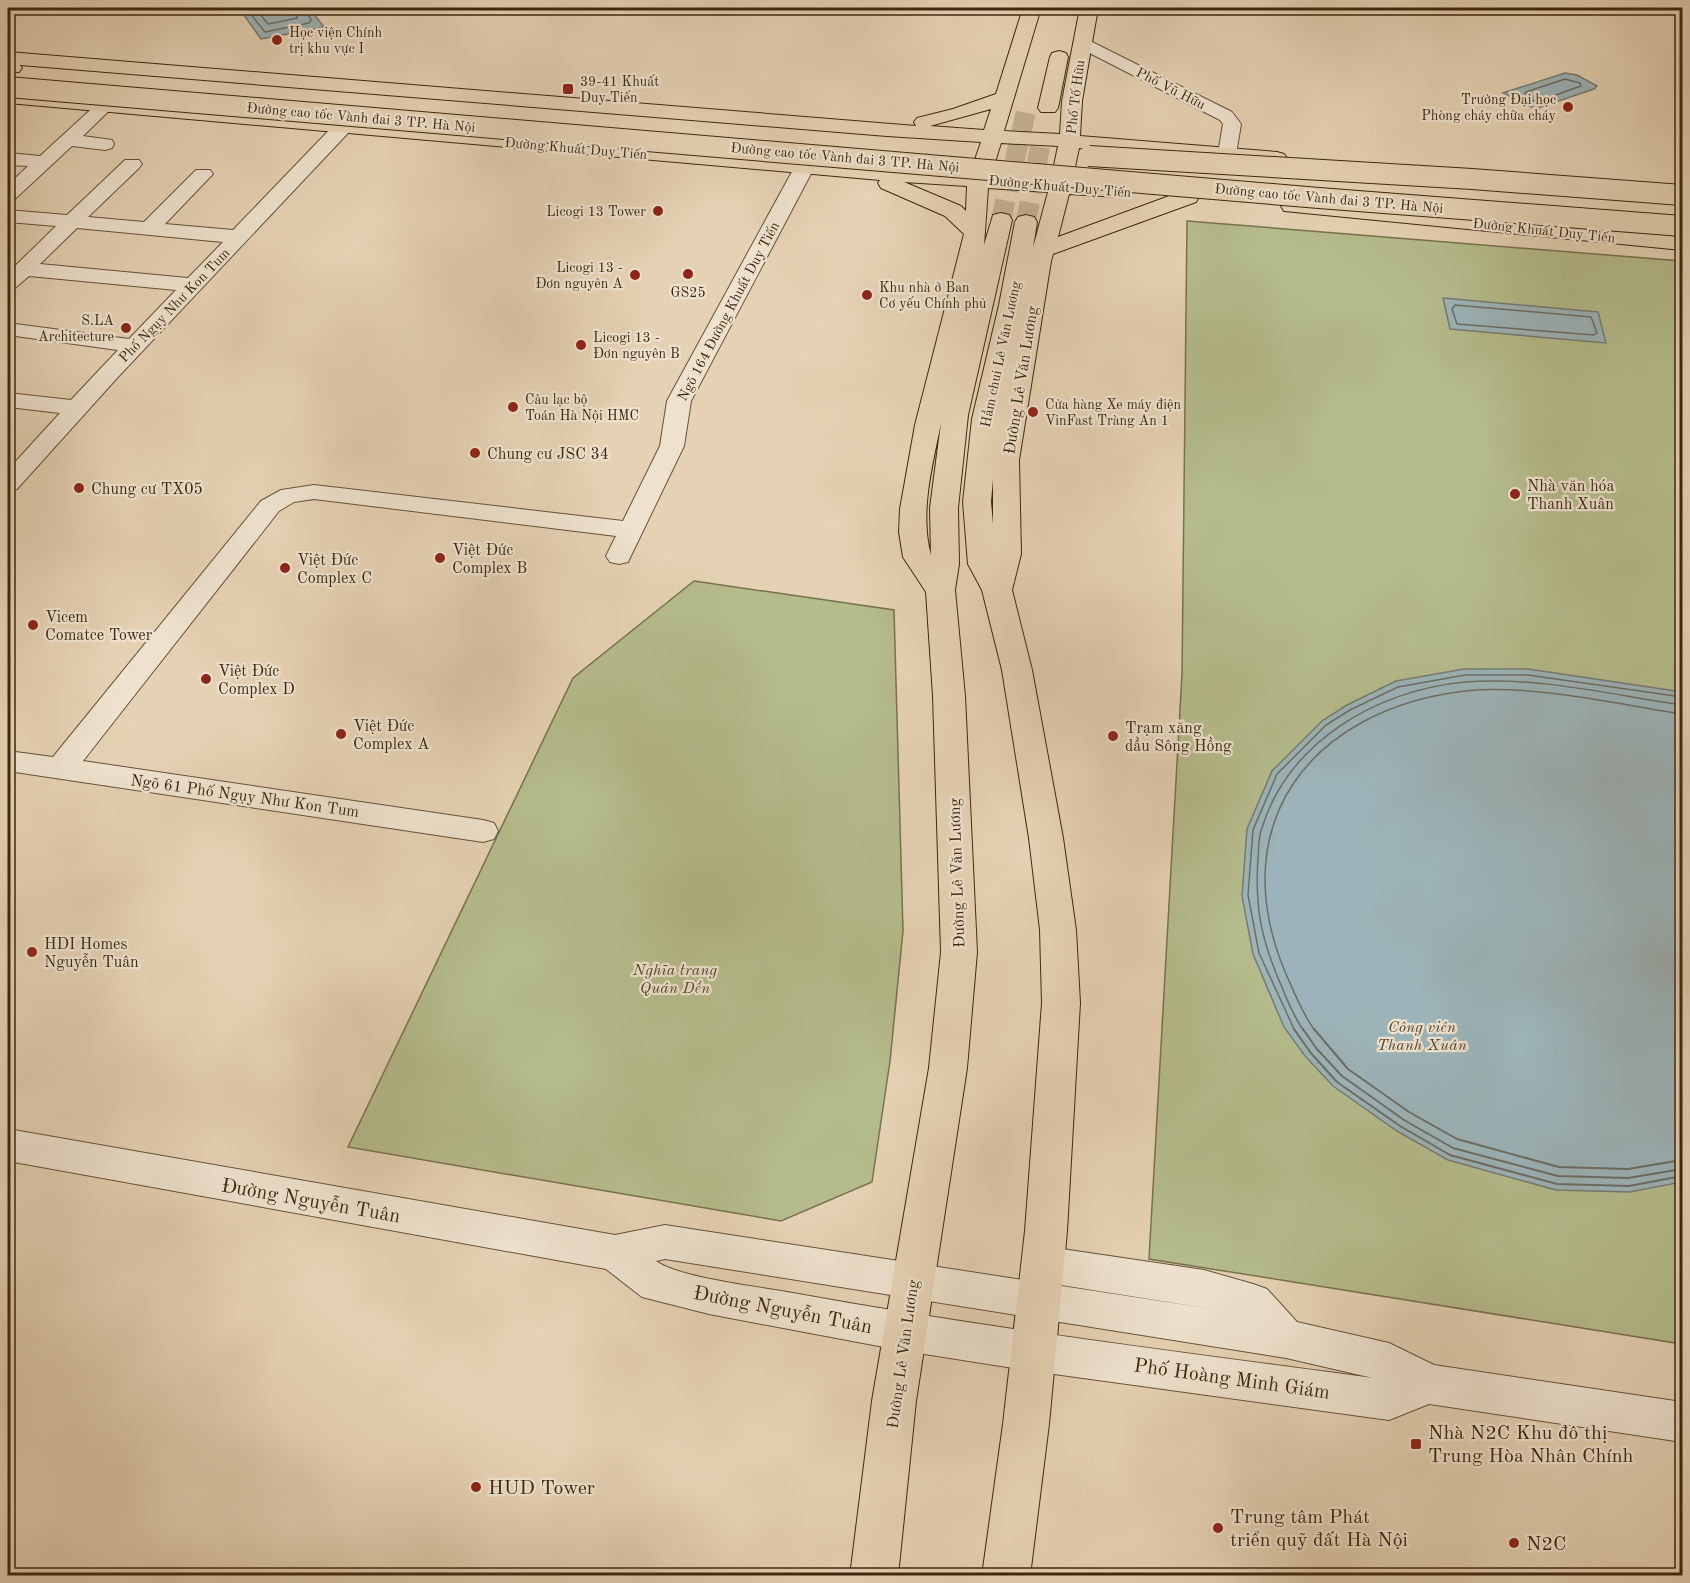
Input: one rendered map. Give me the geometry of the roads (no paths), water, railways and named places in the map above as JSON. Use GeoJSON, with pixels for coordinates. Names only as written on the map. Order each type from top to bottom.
{"type":"FeatureCollection","features":[{"type":"Feature","properties":{"kind":"main road"},"geometry":{"type":"LineString","coordinates":[[1034,8],[1045,30]]}},
{"type":"Feature","properties":{"kind":"main road"},"geometry":{"type":"LineString","coordinates":[[940,590],[917,560],[913,541],[917,479],[929,414],[975,232],[976,194],[979,180],[991,136],[1034,8]]}},
{"type":"Feature","properties":{"kind":"main road","name":"Phố Tố Hữu"},"geometry":{"type":"LineString","coordinates":[[1060,186],[1082,126],[1072,41],[1089,8]]}},
{"type":"Feature","properties":{"kind":"main road"},"geometry":{"type":"LineString","coordinates":[[1032,113],[1072,41]]}},
{"type":"Feature","properties":{"kind":"main road"},"geometry":{"type":"LineString","coordinates":[[8,58],[887,130],[991,136],[1082,126],[1472,179],[1683,195]]}},
{"type":"Feature","properties":{"kind":"main road"},"geometry":{"type":"LineString","coordinates":[[8,88],[41,62]]}},
{"type":"Feature","properties":{"kind":"main road","name":"Đường cao tốc Vành đai 3 TP. Hà Nội"},"geometry":{"type":"LineString","coordinates":[[8,67],[1082,126],[1683,203]]}},
{"type":"Feature","properties":{"kind":"main road","name":"Đường cao tốc Vành đai 3 TP. Hà Nội"},"geometry":{"type":"LineString","coordinates":[[8,88],[1319,198],[1683,226]]}},
{"type":"Feature","properties":{"kind":"main road","name":"Đường Khuất Duy Tiến"},"geometry":{"type":"LineString","coordinates":[[8,97],[554,147],[1060,186],[1441,219],[1533,230],[1683,243]]}},
{"type":"Feature","properties":{"kind":"main road"},"geometry":{"type":"LineString","coordinates":[[887,130],[1001,105],[1167,149],[1683,189]]}},
{"type":"Feature","properties":{"kind":"main road"},"geometry":{"type":"LineString","coordinates":[[554,147],[587,130],[591,123],[591,114],[586,106]]}},
{"type":"Feature","properties":{"kind":"main road"},"geometry":{"type":"LineString","coordinates":[[612,151],[609,140],[611,131],[620,122],[642,109]]}},
{"type":"Feature","properties":{"kind":"main road"},"geometry":{"type":"LineString","coordinates":[[1082,126],[1167,149]]}},
{"type":"Feature","properties":{"kind":"main road"},"geometry":{"type":"LineString","coordinates":[[857,171],[954,211],[975,232]]}},
{"type":"Feature","properties":{"kind":"main road"},"geometry":{"type":"LineString","coordinates":[[1429,171],[1441,219]]}},
{"type":"Feature","properties":{"kind":"main road","name":"Đường Lê Văn Lương"},"geometry":{"type":"LineString","coordinates":[[997,590],[1007,554],[1006,460],[1026,335],[1043,250],[1060,186]]}},
{"type":"Feature","properties":{"kind":"main road"},"geometry":{"type":"LineString","coordinates":[[1043,250],[1188,197]]}},
{"type":"Feature","properties":{"kind":"main road"},"geometry":{"type":"LineString","coordinates":[[1319,198],[1683,234]]}},
{"type":"Feature","properties":{"kind":"main road"},"geometry":{"type":"LineString","coordinates":[[976,206],[1054,214]]}},
{"type":"Feature","properties":{"kind":"main road","name":"Hầm chui Lê Văn Lương"},"geometry":{"type":"LineString","coordinates":[[940,590],[945,564],[944,508],[955,415],[1013,221],[1011,305],[985,419],[977,502],[982,564],[997,590]]}},
{"type":"Feature","properties":{"kind":"main road","name":"Đường Lê Văn Lương"},"geometry":{"type":"LineString","coordinates":[[874,1575],[894,1401],[948,1068],[959,952],[949,696],[940,590]]}},
{"type":"Feature","properties":{"kind":"main road"},"geometry":{"type":"LineString","coordinates":[[997,590],[1017,670],[1046,838],[1058,930],[1061,1003],[1040,1283],[1026,1424],[1006,1575]]}},
{"type":"Feature","properties":{"kind":"street","name":"Phố Vũ Hữu"},"geometry":{"type":"LineString","coordinates":[[1072,41],[1226,116],[1232,124],[1227,154]]}},
{"type":"Feature","properties":{"kind":"street"},"geometry":{"type":"LineString","coordinates":[[8,195],[105,106]]}},
{"type":"Feature","properties":{"kind":"street","name":"Phố Ngụy Như Kon Tum"},"geometry":{"type":"LineString","coordinates":[[8,484],[76,408],[342,128]]}},
{"type":"Feature","properties":{"kind":"street"},"geometry":{"type":"LineString","coordinates":[[69,140],[105,144]]}},
{"type":"Feature","properties":{"kind":"street"},"geometry":{"type":"LineString","coordinates":[[8,159],[45,162]]}},
{"type":"Feature","properties":{"kind":"street"},"geometry":{"type":"LineString","coordinates":[[8,284],[132,164]]}},
{"type":"Feature","properties":{"kind":"street","name":"Ngõ 164 Đường Khuất Duy Tiến"},"geometry":{"type":"LineString","coordinates":[[619,556],[672,446],[679,401],[804,168]]}},
{"type":"Feature","properties":{"kind":"street"},"geometry":{"type":"LineString","coordinates":[[149,229],[203,174]]}},
{"type":"Feature","properties":{"kind":"street"},"geometry":{"type":"LineString","coordinates":[[8,216],[238,237]]}},
{"type":"Feature","properties":{"kind":"street"},"geometry":{"type":"LineString","coordinates":[[24,269],[193,285]]}},
{"type":"Feature","properties":{"kind":"street"},"geometry":{"type":"LineString","coordinates":[[8,329],[135,346]]}},
{"type":"Feature","properties":{"kind":"street"},"geometry":{"type":"LineString","coordinates":[[8,400],[76,408]]}},
{"type":"Feature","properties":{"kind":"street"},"geometry":{"type":"LineString","coordinates":[[60,768],[270,506],[287,495],[314,492],[631,531]]}},
{"type":"Feature","properties":{"kind":"street","name":"Ngõ 61 Phố Ngụy Như Kon Tum"},"geometry":{"type":"LineString","coordinates":[[8,761],[483,831]]}},
{"type":"Feature","properties":{"kind":"street","name":"Đường Nguyễn Tuân"},"geometry":{"type":"LineString","coordinates":[[8,1145],[615,1253],[665,1242],[912,1282],[1040,1283]]}},
{"type":"Feature","properties":{"kind":"street","name":"Đường Nguyễn Tuân"},"geometry":{"type":"LineString","coordinates":[[615,1253],[656,1284],[822,1317],[1032,1352]]}},
{"type":"Feature","properties":{"kind":"street"},"geometry":{"type":"LineString","coordinates":[[822,1317],[832,1268]]}},
{"type":"Feature","properties":{"kind":"street"},"geometry":{"type":"LineString","coordinates":[[1040,1283],[1094,1310],[1286,1339],[1389,1362],[1429,1384],[1683,1422]]}},
{"type":"Feature","properties":{"kind":"street"},"geometry":{"type":"LineString","coordinates":[[1040,1283],[1204,1288],[1252,1302],[1286,1339]]}},
{"type":"Feature","properties":{"kind":"street"},"geometry":{"type":"LineString","coordinates":[[1090,1359],[1094,1310]]}},
{"type":"Feature","properties":{"kind":"street","name":"Phố Hoàng Minh Giám"},"geometry":{"type":"LineString","coordinates":[[1032,1352],[1389,1400],[1429,1384]]}},
{"type":"Feature","properties":{"kind":"water"},"geometry":{"type":"Polygon","coordinates":[[[239,8],[309,8],[324,27],[261,39],[239,8]]]}},
{"type":"Feature","properties":{"kind":"water"},"geometry":{"type":"Polygon","coordinates":[[[1565,73],[1577,75],[1597,86],[1535,109],[1503,93],[1565,73]]]}},
{"type":"Feature","properties":{"kind":"water"},"geometry":{"type":"Polygon","coordinates":[[[1443,298],[1598,312],[1606,343],[1450,329],[1443,298]]]}},
{"type":"Feature","properties":{"kind":"water"},"geometry":{"type":"Polygon","coordinates":[[[1464,669],[1528,669],[1682,692],[1682,1182],[1630,1192],[1556,1190],[1448,1160],[1397,1131],[1333,1086],[1305,1056],[1284,1027],[1253,954],[1242,896],[1247,829],[1272,771],[1322,721],[1347,705],[1396,681],[1464,669]]]}},
{"type":"Feature","properties":{"kind":"tunnel"},"geometry":{"type":"LineString","coordinates":[[1001,220],[1027,107]]}},
{"type":"Feature","properties":{"kind":"tunnel"},"geometry":{"type":"LineString","coordinates":[[1026,222],[1040,147]]}},
{"type":"Feature","properties":{"kind":"place","name":"Học viện Chính trị khu vực I"},"geometry":{"type":"Point","coordinates":[277,40]}},
{"type":"Feature","properties":{"kind":"place","name":"39-41 Khuất Duy Tiến"},"geometry":{"type":"Point","coordinates":[568,89]}},
{"type":"Feature","properties":{"kind":"place","name":"Trường Đại học Phòng cháy chữa cháy"},"geometry":{"type":"Point","coordinates":[1568,107]}},
{"type":"Feature","properties":{"kind":"place","name":"Licogi 13 Tower"},"geometry":{"type":"Point","coordinates":[658,211]}},
{"type":"Feature","properties":{"kind":"place","name":"GS25"},"geometry":{"type":"Point","coordinates":[688,274]}},
{"type":"Feature","properties":{"kind":"place","name":"Licogi 13 - Đơn nguyên A"},"geometry":{"type":"Point","coordinates":[635,275]}},
{"type":"Feature","properties":{"kind":"place","name":"Khu nhà ở Ban Cơ yếu Chính phủ"},"geometry":{"type":"Point","coordinates":[867,295]}},
{"type":"Feature","properties":{"kind":"place","name":"S.LA Architecture"},"geometry":{"type":"Point","coordinates":[126,328]}},
{"type":"Feature","properties":{"kind":"place","name":"Licogi 13 - Đơn nguyên B"},"geometry":{"type":"Point","coordinates":[581,345]}},
{"type":"Feature","properties":{"kind":"place","name":"Câu lạc bộ Toán Hà Nội HMC"},"geometry":{"type":"Point","coordinates":[513,407]}},
{"type":"Feature","properties":{"kind":"place","name":"Cửa hàng Xe máy điện VinFast Tràng An 1"},"geometry":{"type":"Point","coordinates":[1033,412]}},
{"type":"Feature","properties":{"kind":"place","name":"Chung cư JSC 34"},"geometry":{"type":"Point","coordinates":[475,453]}},
{"type":"Feature","properties":{"kind":"place","name":"Chung cư TX05"},"geometry":{"type":"Point","coordinates":[79,488]}},
{"type":"Feature","properties":{"kind":"place","name":"Nhà văn hóa Thanh Xuân"},"geometry":{"type":"Point","coordinates":[1515,494]}},
{"type":"Feature","properties":{"kind":"place","name":"Việt Đức Complex B"},"geometry":{"type":"Point","coordinates":[440,558]}},
{"type":"Feature","properties":{"kind":"place","name":"Việt Đức Complex C"},"geometry":{"type":"Point","coordinates":[285,568]}},
{"type":"Feature","properties":{"kind":"place","name":"Vicem Comatce Tower"},"geometry":{"type":"Point","coordinates":[33,625]}},
{"type":"Feature","properties":{"kind":"place","name":"Việt Đức Complex D"},"geometry":{"type":"Point","coordinates":[206,679]}},
{"type":"Feature","properties":{"kind":"place","name":"Việt Đức Complex A"},"geometry":{"type":"Point","coordinates":[341,734]}},
{"type":"Feature","properties":{"kind":"place","name":"Trạm xăng dầu Sông Hồng"},"geometry":{"type":"Point","coordinates":[1113,736]}},
{"type":"Feature","properties":{"kind":"place","name":"HDI Homes Nguyễn Tuân"},"geometry":{"type":"Point","coordinates":[32,952]}},
{"type":"Feature","properties":{"kind":"place","name":"Nhà N2C Khu đô thị Trung Hòa Nhân Chính"},"geometry":{"type":"Point","coordinates":[1416,1444]}},
{"type":"Feature","properties":{"kind":"place","name":"HUD Tower"},"geometry":{"type":"Point","coordinates":[476,1487]}},
{"type":"Feature","properties":{"kind":"place","name":"Trung tâm Phát triển quỹ đất Hà Nội"},"geometry":{"type":"Point","coordinates":[1218,1528]}},
{"type":"Feature","properties":{"kind":"place","name":"N2C"},"geometry":{"type":"Point","coordinates":[1514,1543]}},
{"type":"Feature","properties":{"kind":"park label","name":"Nghĩa trang Quán Dền"},"geometry":{"type":"Point","coordinates":[675,978]}},
{"type":"Feature","properties":{"kind":"park label","name":"Công viên Thanh Xuân"},"geometry":{"type":"Point","coordinates":[1422,1035]}}]}
